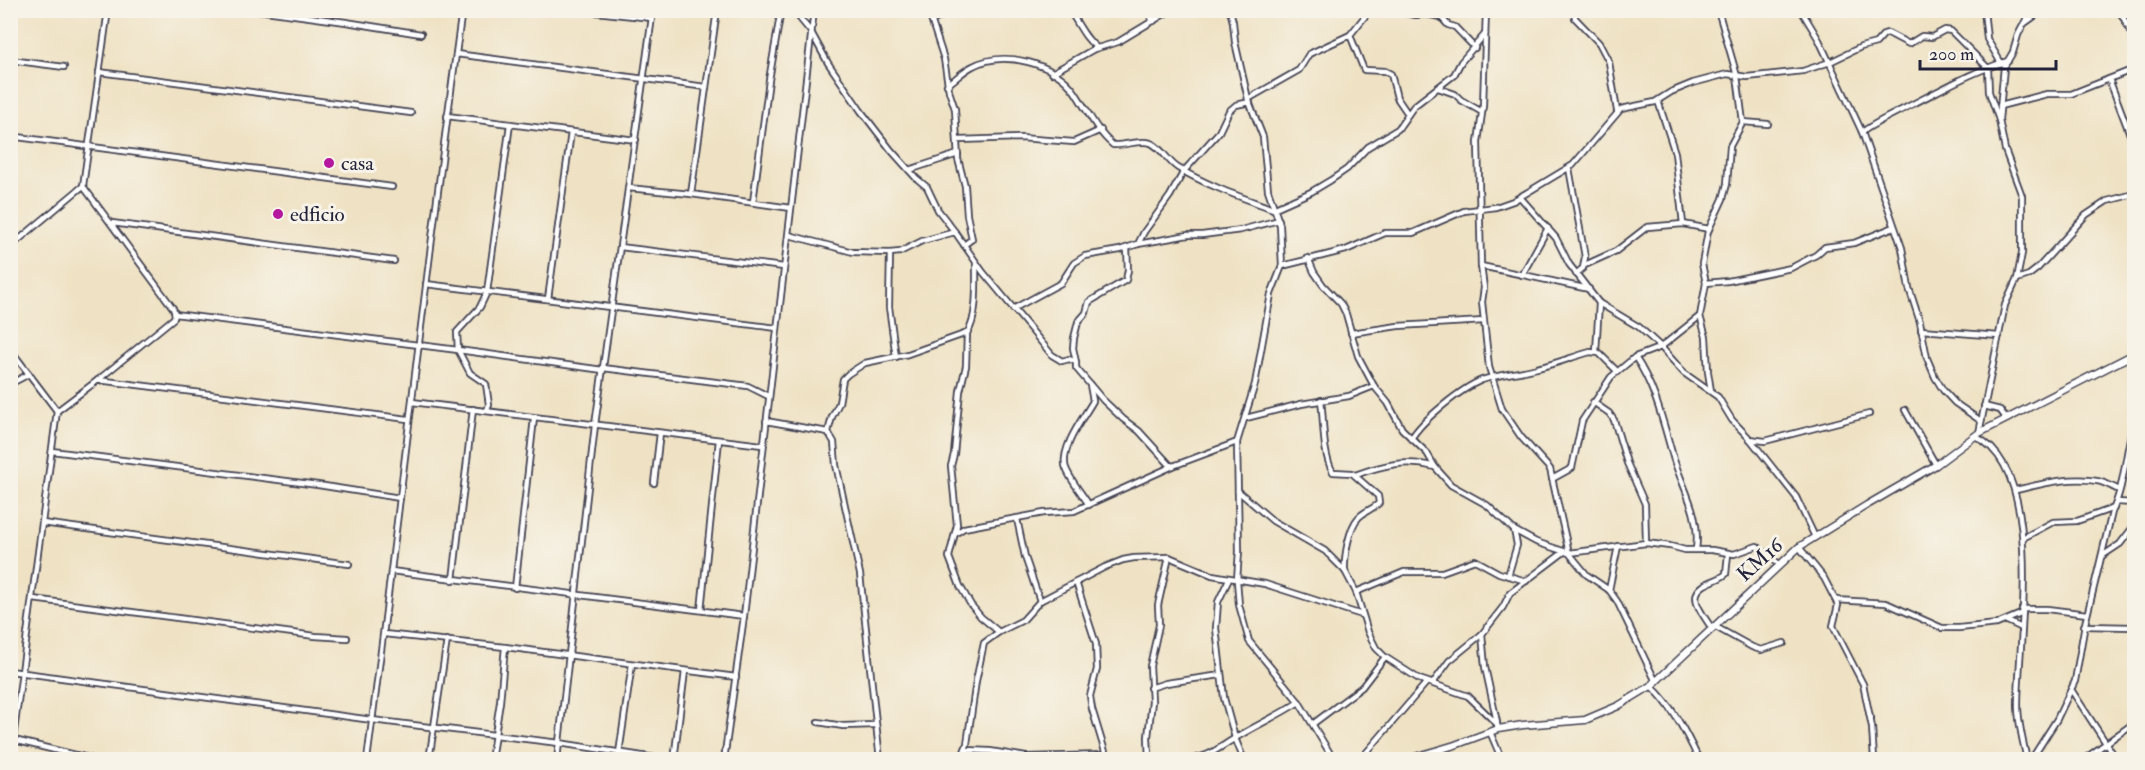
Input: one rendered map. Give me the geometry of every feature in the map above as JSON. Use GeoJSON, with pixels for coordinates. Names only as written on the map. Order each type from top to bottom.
{"type":"FeatureCollection","features":[{"type":"Feature","properties":{"kind":"street"},"geometry":{"type":"LineString","coordinates":[[10,247],[83,186],[108,10]]}},
{"type":"Feature","properties":{"kind":"street"},"geometry":{"type":"LineString","coordinates":[[258,10],[421,34]]}},
{"type":"Feature","properties":{"kind":"street"},"geometry":{"type":"LineString","coordinates":[[367,759],[392,571],[408,419],[462,10]]}},
{"type":"Feature","properties":{"kind":"street"},"geometry":{"type":"LineString","coordinates":[[577,10],[652,18]]}},
{"type":"Feature","properties":{"kind":"street"},"geometry":{"type":"LineString","coordinates":[[557,759],[595,426],[653,10]]}},
{"type":"Feature","properties":{"kind":"street"},"geometry":{"type":"LineString","coordinates":[[691,194],[717,10]]}},
{"type":"Feature","properties":{"kind":"street"},"geometry":{"type":"LineString","coordinates":[[753,202],[781,10]]}},
{"type":"Feature","properties":{"kind":"street"},"geometry":{"type":"LineString","coordinates":[[793,10],[811,33],[828,63],[861,111],[909,170],[927,187],[938,210],[976,263],[1052,356],[1062,361],[1069,359],[1076,362]]}},
{"type":"Feature","properties":{"kind":"street"},"geometry":{"type":"LineString","coordinates":[[724,759],[744,616],[814,10]]}},
{"type":"Feature","properties":{"kind":"street"},"geometry":{"type":"LineString","coordinates":[[928,10],[944,59],[947,85],[955,109],[959,140],[959,166],[965,186],[967,215],[972,239],[964,245]]}},
{"type":"Feature","properties":{"kind":"street"},"geometry":{"type":"LineString","coordinates":[[932,21],[952,10]]}},
{"type":"Feature","properties":{"kind":"street"},"geometry":{"type":"LineString","coordinates":[[1069,10],[1080,24],[1086,39],[1097,48]]}},
{"type":"Feature","properties":{"kind":"street"},"geometry":{"type":"LineString","coordinates":[[1145,10],[1154,21]]}},
{"type":"Feature","properties":{"kind":"street"},"geometry":{"type":"LineString","coordinates":[[1052,73],[1097,48],[1118,42],[1171,10]]}},
{"type":"Feature","properties":{"kind":"street"},"geometry":{"type":"LineString","coordinates":[[1230,10],[1249,100],[1263,137],[1268,190],[1273,209],[1279,220],[1281,233],[1282,266],[1271,294],[1261,355],[1246,418],[1237,442],[1239,605],[1250,641],[1314,723],[1334,759]]}},
{"type":"Feature","properties":{"kind":"street"},"geometry":{"type":"LineString","coordinates":[[1138,244],[1184,171],[1219,132],[1229,111],[1299,70],[1309,54],[1350,35],[1370,10]]}},
{"type":"Feature","properties":{"kind":"street"},"geometry":{"type":"LineString","coordinates":[[1390,10],[1441,17],[1448,25],[1455,27],[1475,48]]}},
{"type":"Feature","properties":{"kind":"street"},"geometry":{"type":"LineString","coordinates":[[1486,10],[1482,112],[1478,134],[1479,209],[1484,288],[1482,302],[1487,354],[1492,378],[1503,409],[1521,437],[1548,466],[1567,552],[1587,576],[1609,590],[1623,611],[1653,684],[1699,759]]}},
{"type":"Feature","properties":{"kind":"street"},"geometry":{"type":"LineString","coordinates":[[1574,10],[1575,18],[1599,43],[1609,62],[1617,111]]}},
{"type":"Feature","properties":{"kind":"street"},"geometry":{"type":"LineString","coordinates":[[1711,391],[1707,342],[1700,316],[1706,283],[1702,264],[1705,239],[1723,199],[1727,184],[1730,146],[1743,122],[1737,76],[1718,10]]}},
{"type":"Feature","properties":{"kind":"street"},"geometry":{"type":"LineString","coordinates":[[1801,10],[1819,40],[1862,132],[1902,248],[1909,288],[1930,365],[1943,390],[1955,404],[1982,421]]}},
{"type":"Feature","properties":{"kind":"street"},"geometry":{"type":"LineString","coordinates":[[1984,10],[1987,39],[2001,63]]}},
{"type":"Feature","properties":{"kind":"street"},"geometry":{"type":"LineString","coordinates":[[1999,120],[2003,72],[2031,10]]}},
{"type":"Feature","properties":{"kind":"street"},"geometry":{"type":"LineString","coordinates":[[2025,23],[2043,10]]}},
{"type":"Feature","properties":{"kind":"street"},"geometry":{"type":"LineString","coordinates":[[2119,10],[2134,37]]}},
{"type":"Feature","properties":{"kind":"street"},"geometry":{"type":"LineString","coordinates":[[1282,266],[1346,250],[1385,233],[1418,232],[1464,211],[1506,205],[1569,168],[1604,130],[1617,111],[1624,108],[1658,100],[1671,92],[1700,81],[1727,74],[1737,76],[1796,73],[1876,43],[1885,33],[1909,44],[1922,36],[1932,37],[1948,29],[1988,68],[1989,92],[1999,120],[2005,150],[2022,196],[2022,253],[2017,279],[2005,305],[1982,421],[1977,434],[2003,460],[2016,490],[2023,538],[2019,712],[2029,759]]}},
{"type":"Feature","properties":{"kind":"street"},"geometry":{"type":"LineString","coordinates":[[947,85],[971,67],[990,61],[1029,61],[1052,73],[1071,88],[1113,145],[1152,143],[1172,164],[1184,171],[1224,191],[1273,209],[1311,192],[1341,173],[1365,149],[1398,129],[1414,106],[1454,75],[1461,62],[1485,34]]}},
{"type":"Feature","properties":{"kind":"street"},"geometry":{"type":"LineString","coordinates":[[1350,35],[1364,70],[1385,71],[1391,74],[1397,98],[1408,114]]}},
{"type":"Feature","properties":{"kind":"street"},"geometry":{"type":"LineString","coordinates":[[456,54],[706,87]]}},
{"type":"Feature","properties":{"kind":"street"},"geometry":{"type":"LineString","coordinates":[[10,60],[64,67]]}},
{"type":"Feature","properties":{"kind":"street"},"geometry":{"type":"LineString","coordinates":[[1862,132],[1879,120],[1910,106],[1935,91],[2008,61]]}},
{"type":"Feature","properties":{"kind":"street"},"geometry":{"type":"LineString","coordinates":[[2000,105],[2047,94],[2066,95],[2134,69]]}},
{"type":"Feature","properties":{"kind":"street"},"geometry":{"type":"LineString","coordinates":[[99,72],[411,113]]}},
{"type":"Feature","properties":{"kind":"street"},"geometry":{"type":"LineString","coordinates":[[2109,79],[2134,145]]}},
{"type":"Feature","properties":{"kind":"street"},"geometry":{"type":"LineString","coordinates":[[1437,88],[1455,94],[1482,112]]}},
{"type":"Feature","properties":{"kind":"street"},"geometry":{"type":"LineString","coordinates":[[1658,100],[1675,153],[1683,224]]}},
{"type":"Feature","properties":{"kind":"street"},"geometry":{"type":"LineString","coordinates":[[447,116],[636,140]]}},
{"type":"Feature","properties":{"kind":"street"},"geometry":{"type":"LineString","coordinates":[[1743,122],[1768,124]]}},
{"type":"Feature","properties":{"kind":"street"},"geometry":{"type":"LineString","coordinates":[[487,410],[489,405],[486,384],[472,375],[458,350],[457,332],[480,307],[487,292],[510,124]]}},
{"type":"Feature","properties":{"kind":"street"},"geometry":{"type":"LineString","coordinates":[[959,140],[1020,138],[1074,142],[1101,130]]}},
{"type":"Feature","properties":{"kind":"street"},"geometry":{"type":"LineString","coordinates":[[548,299],[571,132]]}},
{"type":"Feature","properties":{"kind":"street"},"geometry":{"type":"LineString","coordinates":[[10,136],[392,187]]}},
{"type":"Feature","properties":{"kind":"street"},"geometry":{"type":"LineString","coordinates":[[909,170],[958,154]]}},
{"type":"Feature","properties":{"kind":"street"},"geometry":{"type":"LineString","coordinates":[[1569,168],[1585,265]]}},
{"type":"Feature","properties":{"kind":"street"},"geometry":{"type":"LineString","coordinates":[[57,411],[99,380],[174,318],[175,314],[112,223],[83,186]]}},
{"type":"Feature","properties":{"kind":"street"},"geometry":{"type":"LineString","coordinates":[[628,188],[791,208]]}},
{"type":"Feature","properties":{"kind":"street"},"geometry":{"type":"LineString","coordinates":[[2017,279],[2029,275],[2038,268],[2079,222],[2097,207],[2107,201],[2134,194]]}},
{"type":"Feature","properties":{"kind":"street"},"geometry":{"type":"LineString","coordinates":[[1520,197],[1548,228],[1561,246],[1569,264],[1599,303],[1631,321],[1661,347],[1684,373],[1711,391],[1796,497],[1815,537]]}},
{"type":"Feature","properties":{"kind":"street"},"geometry":{"type":"LineString","coordinates":[[1013,309],[1061,284],[1074,263],[1085,256],[1188,235],[1230,232],[1279,220]]}},
{"type":"Feature","properties":{"kind":"street"},"geometry":{"type":"LineString","coordinates":[[112,223],[394,261]]}},
{"type":"Feature","properties":{"kind":"street"},"geometry":{"type":"LineString","coordinates":[[1576,274],[1585,265],[1616,251],[1647,227],[1683,224],[1709,230]]}},
{"type":"Feature","properties":{"kind":"street"},"geometry":{"type":"LineString","coordinates":[[1706,283],[1728,281],[1791,268],[1825,247],[1854,243],[1894,226]]}},
{"type":"Feature","properties":{"kind":"street"},"geometry":{"type":"LineString","coordinates":[[1522,275],[1548,228]]}},
{"type":"Feature","properties":{"kind":"street"},"geometry":{"type":"LineString","coordinates":[[789,235],[853,252],[890,254],[955,231]]}},
{"type":"Feature","properties":{"kind":"street"},"geometry":{"type":"LineString","coordinates":[[620,247],[784,267]]}},
{"type":"Feature","properties":{"kind":"street"},"geometry":{"type":"LineString","coordinates":[[1127,248],[1126,280],[1089,302],[1086,313],[1078,322],[1073,343],[1076,368],[1103,400],[1139,430],[1173,466]]}},
{"type":"Feature","properties":{"kind":"street"},"geometry":{"type":"LineString","coordinates":[[890,254],[890,307],[896,357]]}},
{"type":"Feature","properties":{"kind":"street"},"geometry":{"type":"LineString","coordinates":[[1308,258],[1323,285],[1341,304],[1358,356],[1374,386],[1388,403],[1398,424],[1427,453],[1435,467],[1451,485],[1487,505],[1514,530],[1536,542],[1567,552],[1646,543],[1728,554],[1740,553],[1757,546],[1779,564]]}},
{"type":"Feature","properties":{"kind":"street"},"geometry":{"type":"LineString","coordinates":[[976,263],[974,305],[970,329],[967,333],[966,366],[960,391],[951,466],[957,521],[949,557],[960,586],[981,617],[999,632]]}},
{"type":"Feature","properties":{"kind":"street"},"geometry":{"type":"LineString","coordinates":[[1481,266],[1589,289]]}},
{"type":"Feature","properties":{"kind":"street"},"geometry":{"type":"LineString","coordinates":[[426,284],[777,328]]}},
{"type":"Feature","properties":{"kind":"street"},"geometry":{"type":"LineString","coordinates":[[1596,352],[1599,303]]}},
{"type":"Feature","properties":{"kind":"street"},"geometry":{"type":"LineString","coordinates":[[175,314],[748,386],[768,396]]}},
{"type":"Feature","properties":{"kind":"street"},"geometry":{"type":"LineString","coordinates":[[1552,479],[1572,468],[1580,426],[1593,402],[1617,371],[1635,357],[1661,347],[1700,316]]}},
{"type":"Feature","properties":{"kind":"street"},"geometry":{"type":"LineString","coordinates":[[1351,333],[1398,326],[1484,321]]}},
{"type":"Feature","properties":{"kind":"street"},"geometry":{"type":"LineString","coordinates":[[1921,330],[1999,336]]}},
{"type":"Feature","properties":{"kind":"street"},"geometry":{"type":"LineString","coordinates":[[880,759],[860,574],[838,476],[834,442],[828,432],[839,404],[845,376],[865,363],[896,357],[967,333]]}},
{"type":"Feature","properties":{"kind":"street"},"geometry":{"type":"LineString","coordinates":[[10,349],[57,411],[23,673],[12,739],[96,759]]}},
{"type":"Feature","properties":{"kind":"street"},"geometry":{"type":"LineString","coordinates":[[1596,352],[1617,371]]}},
{"type":"Feature","properties":{"kind":"street"},"geometry":{"type":"LineString","coordinates":[[1411,438],[1418,428],[1456,396],[1473,385],[1492,378],[1537,369],[1596,352]]}},
{"type":"Feature","properties":{"kind":"street","name":"KM16"},"geometry":{"type":"LineString","coordinates":[[1405,759],[1455,745],[1490,732],[1498,726],[1585,720],[1618,706],[1653,684],[1779,564],[1815,537],[1936,465],[1977,434],[2006,417],[2043,401],[2134,354]]}},
{"type":"Feature","properties":{"kind":"street"},"geometry":{"type":"LineString","coordinates":[[1635,357],[1646,374],[1675,463],[1692,505],[1696,549]]}},
{"type":"Feature","properties":{"kind":"street"},"geometry":{"type":"LineString","coordinates":[[10,384],[29,374]]}},
{"type":"Feature","properties":{"kind":"street"},"geometry":{"type":"LineString","coordinates":[[99,380],[408,419]]}},
{"type":"Feature","properties":{"kind":"street"},"geometry":{"type":"LineString","coordinates":[[1089,505],[1068,472],[1065,462],[1074,434],[1094,401],[1090,383]]}},
{"type":"Feature","properties":{"kind":"street"},"geometry":{"type":"LineString","coordinates":[[1246,418],[1321,400],[1349,396],[1374,386]]}},
{"type":"Feature","properties":{"kind":"street"},"geometry":{"type":"LineString","coordinates":[[1321,400],[1330,467],[1333,472],[1352,473],[1362,484],[1376,492],[1378,503],[1356,521],[1345,551],[1346,571]]}},
{"type":"Feature","properties":{"kind":"street"},"geometry":{"type":"LineString","coordinates":[[412,402],[762,445]]}},
{"type":"Feature","properties":{"kind":"street"},"geometry":{"type":"LineString","coordinates":[[1593,402],[1609,413],[1614,420],[1627,464],[1645,504],[1646,543]]}},
{"type":"Feature","properties":{"kind":"street"},"geometry":{"type":"LineString","coordinates":[[1984,406],[2000,410],[2006,417]]}},
{"type":"Feature","properties":{"kind":"street"},"geometry":{"type":"LineString","coordinates":[[453,579],[473,409]]}},
{"type":"Feature","properties":{"kind":"street"},"geometry":{"type":"LineString","coordinates":[[1905,410],[1936,465]]}},
{"type":"Feature","properties":{"kind":"street"},"geometry":{"type":"LineString","coordinates":[[1750,439],[1765,441],[1869,414]]}},
{"type":"Feature","properties":{"kind":"street"},"geometry":{"type":"LineString","coordinates":[[515,588],[534,418]]}},
{"type":"Feature","properties":{"kind":"street"},"geometry":{"type":"LineString","coordinates":[[766,422],[828,432]]}},
{"type":"Feature","properties":{"kind":"street"},"geometry":{"type":"LineString","coordinates":[[2029,759],[2057,719],[2072,691],[2082,650],[2084,626],[2117,502],[2134,423]]}},
{"type":"Feature","properties":{"kind":"street"},"geometry":{"type":"LineString","coordinates":[[654,483],[660,433]]}},
{"type":"Feature","properties":{"kind":"street"},"geometry":{"type":"LineString","coordinates":[[701,610],[719,440]]}},
{"type":"Feature","properties":{"kind":"street"},"geometry":{"type":"LineString","coordinates":[[953,536],[964,528],[1044,513],[1074,511],[1173,466],[1237,442]]}},
{"type":"Feature","properties":{"kind":"street"},"geometry":{"type":"LineString","coordinates":[[52,450],[318,484],[400,498]]}},
{"type":"Feature","properties":{"kind":"street"},"geometry":{"type":"LineString","coordinates":[[1355,476],[1380,466],[1403,462],[1435,467]]}},
{"type":"Feature","properties":{"kind":"street"},"geometry":{"type":"LineString","coordinates":[[2016,490],[2053,482],[2084,480],[2098,481],[2119,490]]}},
{"type":"Feature","properties":{"kind":"street"},"geometry":{"type":"LineString","coordinates":[[1238,491],[1273,521],[1325,551],[1346,571],[1356,592],[1368,632],[1385,657],[1412,675],[1468,696],[1498,726]]}},
{"type":"Feature","properties":{"kind":"street"},"geometry":{"type":"LineString","coordinates":[[2117,502],[2134,503]]}},
{"type":"Feature","properties":{"kind":"street"},"geometry":{"type":"LineString","coordinates":[[2023,538],[2054,522],[2078,521],[2114,508]]}},
{"type":"Feature","properties":{"kind":"street"},"geometry":{"type":"LineString","coordinates":[[1017,519],[1040,601]]}},
{"type":"Feature","properties":{"kind":"street"},"geometry":{"type":"LineString","coordinates":[[42,523],[349,564]]}},
{"type":"Feature","properties":{"kind":"street"},"geometry":{"type":"LineString","coordinates":[[2102,556],[2124,540],[2134,526]]}},
{"type":"Feature","properties":{"kind":"street"},"geometry":{"type":"LineString","coordinates":[[1508,576],[1517,545],[1514,530]]}},
{"type":"Feature","properties":{"kind":"street"},"geometry":{"type":"LineString","coordinates":[[1609,590],[1618,546]]}},
{"type":"Feature","properties":{"kind":"street"},"geometry":{"type":"LineString","coordinates":[[1799,548],[1824,579],[1836,600],[1838,609],[1833,626],[1863,684],[1872,727],[1874,759]]}},
{"type":"Feature","properties":{"kind":"street"},"geometry":{"type":"LineString","coordinates":[[1360,759],[1449,661],[1482,634],[1503,607],[1510,593],[1567,552]]}},
{"type":"Feature","properties":{"kind":"street"},"geometry":{"type":"LineString","coordinates":[[1728,554],[1726,574],[1697,591],[1695,596],[1698,607],[1713,628],[1752,647],[1761,650],[1784,643]]}},
{"type":"Feature","properties":{"kind":"street"},"geometry":{"type":"LineString","coordinates":[[961,759],[966,750],[984,643],[999,632],[1023,620],[1040,601],[1123,560],[1169,556],[1212,575],[1265,584],[1362,615]]}},
{"type":"Feature","properties":{"kind":"street"},"geometry":{"type":"LineString","coordinates":[[1149,759],[1148,737],[1152,701],[1151,656],[1159,625],[1158,605],[1169,556]]}},
{"type":"Feature","properties":{"kind":"street"},"geometry":{"type":"LineString","coordinates":[[1356,592],[1404,572],[1442,572],[1475,560],[1508,576],[1526,581]]}},
{"type":"Feature","properties":{"kind":"street"},"geometry":{"type":"LineString","coordinates":[[392,571],[744,616]]}},
{"type":"Feature","properties":{"kind":"street"},"geometry":{"type":"LineString","coordinates":[[1229,579],[1218,602],[1216,615],[1224,698],[1235,738],[1244,759]]}},
{"type":"Feature","properties":{"kind":"street"},"geometry":{"type":"LineString","coordinates":[[966,750],[1026,757],[1108,758],[1090,696],[1097,669],[1096,644],[1076,582]]}},
{"type":"Feature","properties":{"kind":"street"},"geometry":{"type":"LineString","coordinates":[[33,599],[315,636],[347,638]]}},
{"type":"Feature","properties":{"kind":"street"},"geometry":{"type":"LineString","coordinates":[[1836,600],[1886,603],[1942,628],[1967,628],[1997,624],[2007,621],[2022,611],[2047,609],[2087,614]]}},
{"type":"Feature","properties":{"kind":"street"},"geometry":{"type":"LineString","coordinates":[[2007,621],[2022,628]]}},
{"type":"Feature","properties":{"kind":"street"},"geometry":{"type":"LineString","coordinates":[[2084,626],[2134,627]]}},
{"type":"Feature","properties":{"kind":"street"},"geometry":{"type":"LineString","coordinates":[[384,634],[736,677]]}},
{"type":"Feature","properties":{"kind":"street"},"geometry":{"type":"LineString","coordinates":[[1482,634],[1485,667],[1498,726]]}},
{"type":"Feature","properties":{"kind":"street"},"geometry":{"type":"LineString","coordinates":[[429,759],[447,640]]}},
{"type":"Feature","properties":{"kind":"street"},"geometry":{"type":"LineString","coordinates":[[491,759],[505,647]]}},
{"type":"Feature","properties":{"kind":"street"},"geometry":{"type":"LineString","coordinates":[[1314,723],[1362,687],[1385,657]]}},
{"type":"Feature","properties":{"kind":"street"},"geometry":{"type":"LineString","coordinates":[[618,759],[632,664]]}},
{"type":"Feature","properties":{"kind":"street"},"geometry":{"type":"LineString","coordinates":[[10,671],[668,759]]}},
{"type":"Feature","properties":{"kind":"street"},"geometry":{"type":"LineString","coordinates":[[674,759],[685,671]]}},
{"type":"Feature","properties":{"kind":"street"},"geometry":{"type":"LineString","coordinates":[[1150,688],[1166,683],[1221,675]]}},
{"type":"Feature","properties":{"kind":"street"},"geometry":{"type":"LineString","coordinates":[[2072,691],[2118,759]]}},
{"type":"Feature","properties":{"kind":"street"},"geometry":{"type":"LineString","coordinates":[[1185,759],[1207,755],[1224,747],[1235,738],[1299,702]]}},
{"type":"Feature","properties":{"kind":"street"},"geometry":{"type":"LineString","coordinates":[[818,722],[843,726],[876,725]]}},
{"type":"Feature","properties":{"kind":"street"},"geometry":{"type":"LineString","coordinates":[[2083,759],[2134,723]]}},
{"type":"Feature","properties":{"kind":"street"},"geometry":{"type":"LineString","coordinates":[[1490,732],[1502,759]]}},
{"type":"Feature","properties":{"kind":"place","name":"casa"},"geometry":{"type":"Point","coordinates":[329,163]}},
{"type":"Feature","properties":{"kind":"place","name":"edficio"},"geometry":{"type":"Point","coordinates":[278,214]}}]}
